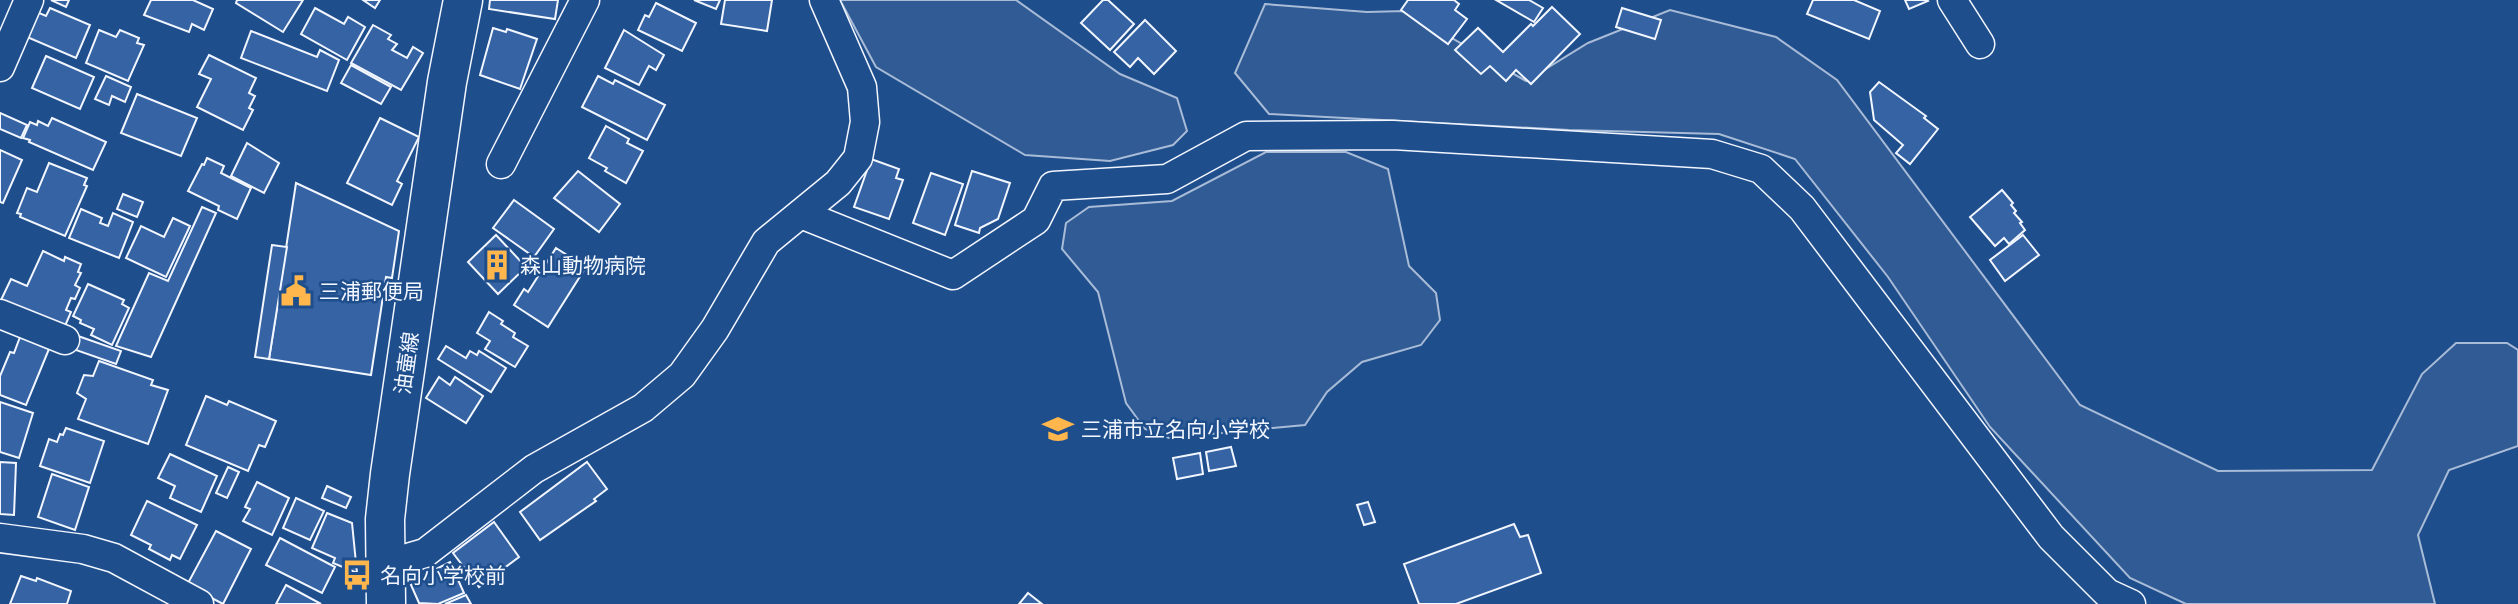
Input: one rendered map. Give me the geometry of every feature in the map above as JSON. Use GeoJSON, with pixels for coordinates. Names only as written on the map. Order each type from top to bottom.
{"type":"FeatureCollection","features":[{"type":"Feature","properties":{"kind":"main road","name":"油壷線"},"geometry":{"type":"LineString","coordinates":[[386,604],[385,519],[447,82],[463,0]]}},
{"type":"Feature","properties":{"kind":"street"},"geometry":{"type":"LineString","coordinates":[[0,67],[29,0]]}},
{"type":"Feature","properties":{"kind":"street"},"geometry":{"type":"LineString","coordinates":[[501,164],[585,0]]}},
{"type":"Feature","properties":{"kind":"street"},"geometry":{"type":"LineString","coordinates":[[384,565],[425,553],[534,469],[653,400],[682,375],[715,329],[766,242],[838,183],[858,158],[865,122],[862,87],[824,0]]}},
{"type":"Feature","properties":{"kind":"street"},"geometry":{"type":"LineString","coordinates":[[1952,0],[1980,44]]}},
{"type":"Feature","properties":{"kind":"street"},"geometry":{"type":"LineString","coordinates":[[801,215],[953,275],[1036,220],[1054,186],[1167,179],[1246,136],[1393,135],[1712,154],[1761,169],[1802,208],[2051,537],[2107,593],[2131,604]]}},
{"type":"Feature","properties":{"kind":"street"},"geometry":{"type":"LineString","coordinates":[[0,314],[65,340]]}},
{"type":"Feature","properties":{"kind":"street"},"geometry":{"type":"LineString","coordinates":[[0,538],[83,549],[114,558],[199,604]]}},
{"type":"Feature","properties":{"kind":"shaded area"},"geometry":{"type":"Polygon","coordinates":[[[840,0],[1016,0],[1120,74],[1177,98],[1187,131],[1173,145],[1110,161],[1025,155],[876,67],[840,0]]]}},
{"type":"Feature","properties":{"kind":"shaded area"},"geometry":{"type":"Polygon","coordinates":[[[1265,4],[1367,12],[1405,11],[1526,81],[1588,43],[1670,10],[1776,37],[1837,80],[2080,405],[2218,471],[2372,470],[2422,374],[2456,343],[2507,343],[2518,350],[2518,446],[2449,470],[2418,535],[2435,604],[2186,604],[2130,578],[1990,427],[1888,277],[1795,159],[1719,134],[1569,130],[1269,114],[1235,73],[1265,4]]]}},
{"type":"Feature","properties":{"kind":"shaded area"},"geometry":{"type":"Polygon","coordinates":[[[1266,152],[1346,152],[1388,169],[1409,266],[1436,293],[1440,320],[1421,345],[1362,362],[1327,392],[1305,425],[1169,438],[1145,429],[1126,403],[1098,292],[1062,249],[1066,223],[1089,207],[1172,201],[1266,152]]]}},
{"type":"Feature","properties":{"kind":"building"},"geometry":{"type":"Polygon","coordinates":[[[51,0],[69,0],[66,7],[51,0]]]}},
{"type":"Feature","properties":{"kind":"building"},"geometry":{"type":"Polygon","coordinates":[[[151,0],[193,0],[213,9],[204,30],[192,24],[189,32],[144,15],[151,0]]]}},
{"type":"Feature","properties":{"kind":"building"},"geometry":{"type":"Polygon","coordinates":[[[237,0],[303,0],[283,32],[236,3],[237,0]]]}},
{"type":"Feature","properties":{"kind":"building"},"geometry":{"type":"Polygon","coordinates":[[[363,0],[380,0],[375,8],[363,0]]]}},
{"type":"Feature","properties":{"kind":"building"},"geometry":{"type":"Polygon","coordinates":[[[490,0],[558,0],[555,19],[489,9],[490,0]]]}},
{"type":"Feature","properties":{"kind":"building"},"geometry":{"type":"Polygon","coordinates":[[[694,0],[720,0],[716,9],[694,0]]]}},
{"type":"Feature","properties":{"kind":"building"},"geometry":{"type":"Polygon","coordinates":[[[725,0],[772,0],[767,31],[721,24],[725,0]]]}},
{"type":"Feature","properties":{"kind":"building"},"geometry":{"type":"Polygon","coordinates":[[[1103,0],[1108,0],[1134,24],[1110,50],[1081,23],[1103,0]]]}},
{"type":"Feature","properties":{"kind":"building"},"geometry":{"type":"Polygon","coordinates":[[[1408,0],[1454,0],[1459,4],[1455,10],[1467,19],[1448,44],[1401,10],[1408,0]]]}},
{"type":"Feature","properties":{"kind":"building"},"geometry":{"type":"Polygon","coordinates":[[[1496,0],[1529,0],[1543,8],[1534,22],[1496,0]]]}},
{"type":"Feature","properties":{"kind":"building"},"geometry":{"type":"Polygon","coordinates":[[[1813,0],[1854,0],[1880,11],[1869,39],[1807,14],[1813,0]]]}},
{"type":"Feature","properties":{"kind":"building"},"geometry":{"type":"Polygon","coordinates":[[[1905,0],[1927,0],[1928,1],[1909,9],[1905,0]]]}},
{"type":"Feature","properties":{"kind":"building"},"geometry":{"type":"Polygon","coordinates":[[[656,3],[696,23],[682,51],[638,30],[645,15],[649,17],[656,3]]]}},
{"type":"Feature","properties":{"kind":"building"},"geometry":{"type":"Polygon","coordinates":[[[1552,7],[1580,34],[1531,84],[1516,70],[1506,81],[1490,66],[1481,74],[1455,50],[1478,28],[1503,52],[1552,7]]]}},
{"type":"Feature","properties":{"kind":"building"},"geometry":{"type":"Polygon","coordinates":[[[50,8],[90,25],[76,58],[27,37],[37,12],[46,16],[50,8]]]}},
{"type":"Feature","properties":{"kind":"building"},"geometry":{"type":"Polygon","coordinates":[[[315,8],[344,24],[348,17],[365,27],[347,60],[301,34],[315,8]]]}},
{"type":"Feature","properties":{"kind":"building"},"geometry":{"type":"Polygon","coordinates":[[[1622,8],[1661,20],[1655,39],[1616,27],[1622,8]]]}},
{"type":"Feature","properties":{"kind":"building"},"geometry":{"type":"Polygon","coordinates":[[[1145,20],[1176,51],[1154,74],[1138,58],[1130,67],[1114,52],[1145,20]]]}},
{"type":"Feature","properties":{"kind":"building"},"geometry":{"type":"Polygon","coordinates":[[[373,25],[391,35],[388,39],[397,44],[392,50],[407,58],[413,47],[423,53],[401,90],[351,63],[373,25]]]}},
{"type":"Feature","properties":{"kind":"building"},"geometry":{"type":"Polygon","coordinates":[[[493,28],[506,32],[507,29],[537,39],[520,89],[480,75],[493,28]]]}},
{"type":"Feature","properties":{"kind":"building"},"geometry":{"type":"Polygon","coordinates":[[[99,30],[116,37],[120,30],[139,38],[137,43],[144,45],[128,81],[86,63],[99,30]]]}},
{"type":"Feature","properties":{"kind":"building"},"geometry":{"type":"Polygon","coordinates":[[[624,30],[664,55],[656,70],[649,66],[639,85],[605,68],[624,30]]]}},
{"type":"Feature","properties":{"kind":"building"},"geometry":{"type":"Polygon","coordinates":[[[251,31],[317,57],[320,50],[339,60],[327,91],[241,58],[251,31]]]}},
{"type":"Feature","properties":{"kind":"building"},"geometry":{"type":"Polygon","coordinates":[[[209,55],[256,78],[249,93],[255,96],[249,108],[253,110],[243,130],[197,107],[211,79],[199,74],[209,55]]]}},
{"type":"Feature","properties":{"kind":"building"},"geometry":{"type":"Polygon","coordinates":[[[46,56],[94,77],[80,109],[32,88],[46,56]]]}},
{"type":"Feature","properties":{"kind":"building"},"geometry":{"type":"Polygon","coordinates":[[[351,65],[391,87],[381,104],[341,83],[351,65]]]}},
{"type":"Feature","properties":{"kind":"building"},"geometry":{"type":"Polygon","coordinates":[[[106,76],[131,87],[125,102],[112,96],[109,105],[95,99],[106,76]]]}},
{"type":"Feature","properties":{"kind":"building"},"geometry":{"type":"Polygon","coordinates":[[[598,76],[613,84],[615,80],[665,105],[647,140],[582,107],[598,76]]]}},
{"type":"Feature","properties":{"kind":"building"},"geometry":{"type":"Polygon","coordinates":[[[1879,82],[1926,116],[1924,118],[1938,129],[1910,164],[1896,153],[1903,145],[1874,120],[1870,92],[1879,82]]]}},
{"type":"Feature","properties":{"kind":"building"},"geometry":{"type":"Polygon","coordinates":[[[137,94],[197,118],[181,156],[121,133],[137,94]]]}},
{"type":"Feature","properties":{"kind":"building"},"geometry":{"type":"Polygon","coordinates":[[[0,113],[27,125],[21,138],[0,129],[0,113]]]}},
{"type":"Feature","properties":{"kind":"building"},"geometry":{"type":"Polygon","coordinates":[[[52,118],[106,142],[93,170],[23,138],[30,122],[37,125],[38,121],[48,126],[52,118]]]}},
{"type":"Feature","properties":{"kind":"building"},"geometry":{"type":"Polygon","coordinates":[[[380,118],[419,137],[397,181],[402,184],[392,205],[347,183],[380,118]]]}},
{"type":"Feature","properties":{"kind":"building"},"geometry":{"type":"Polygon","coordinates":[[[606,126],[629,139],[627,143],[643,151],[626,183],[589,158],[606,126]]]}},
{"type":"Feature","properties":{"kind":"building"},"geometry":{"type":"Polygon","coordinates":[[[247,143],[279,163],[264,193],[231,176],[247,143]]]}},
{"type":"Feature","properties":{"kind":"building"},"geometry":{"type":"Polygon","coordinates":[[[0,150],[22,160],[3,203],[0,202],[0,150]]]}},
{"type":"Feature","properties":{"kind":"building"},"geometry":{"type":"Polygon","coordinates":[[[207,158],[224,166],[221,173],[251,188],[237,219],[218,210],[219,206],[188,191],[207,158]]]}},
{"type":"Feature","properties":{"kind":"building"},"geometry":{"type":"Polygon","coordinates":[[[871,159],[899,169],[896,178],[903,180],[889,219],[854,207],[871,159]]]}},
{"type":"Feature","properties":{"kind":"building"},"geometry":{"type":"Polygon","coordinates":[[[49,163],[87,178],[84,185],[87,186],[65,236],[20,217],[21,214],[17,213],[27,188],[37,192],[49,163]]]}},
{"type":"Feature","properties":{"kind":"building"},"geometry":{"type":"Polygon","coordinates":[[[578,171],[620,204],[599,232],[554,198],[578,171]]]}},
{"type":"Feature","properties":{"kind":"building"},"geometry":{"type":"Polygon","coordinates":[[[972,171],[1010,183],[998,219],[980,228],[979,233],[955,225],[972,171]]]}},
{"type":"Feature","properties":{"kind":"building"},"geometry":{"type":"Polygon","coordinates":[[[931,173],[963,184],[945,235],[913,223],[931,173]]]}},
{"type":"Feature","properties":{"kind":"building"},"geometry":{"type":"Polygon","coordinates":[[[296,183],[399,231],[392,278],[386,277],[371,375],[269,359],[296,183]]]}},
{"type":"Feature","properties":{"kind":"building"},"geometry":{"type":"Polygon","coordinates":[[[2002,190],[2013,203],[2011,205],[2016,211],[2014,213],[2025,230],[2009,244],[2004,238],[1995,246],[1970,217],[2002,190]]]}},
{"type":"Feature","properties":{"kind":"building"},"geometry":{"type":"Polygon","coordinates":[[[123,194],[143,202],[137,217],[117,209],[123,194]]]}},
{"type":"Feature","properties":{"kind":"building"},"geometry":{"type":"Polygon","coordinates":[[[514,200],[554,229],[534,257],[493,228],[514,200]]]}},
{"type":"Feature","properties":{"kind":"building"},"geometry":{"type":"Polygon","coordinates":[[[202,207],[216,213],[151,357],[116,346],[149,273],[168,281],[202,207]]]}},
{"type":"Feature","properties":{"kind":"building"},"geometry":{"type":"Polygon","coordinates":[[[81,209],[102,218],[100,223],[108,226],[113,213],[133,222],[119,258],[69,238],[81,209]]]}},
{"type":"Feature","properties":{"kind":"building"},"geometry":{"type":"Polygon","coordinates":[[[173,218],[190,226],[166,277],[126,258],[141,226],[164,237],[173,218]]]}},
{"type":"Feature","properties":{"kind":"building","name":"森山動物病院"},"geometry":{"type":"Polygon","coordinates":[[[496,235],[526,267],[498,294],[468,262],[496,235]]]}},
{"type":"Feature","properties":{"kind":"building"},"geometry":{"type":"Polygon","coordinates":[[[2023,235],[2039,255],[2005,281],[1990,260],[2023,235]]]}},
{"type":"Feature","properties":{"kind":"building"},"geometry":{"type":"Polygon","coordinates":[[[272,245],[287,247],[269,359],[255,357],[272,245]]]}},
{"type":"Feature","properties":{"kind":"building"},"geometry":{"type":"Polygon","coordinates":[[[556,248],[586,267],[548,327],[514,305],[524,289],[528,292],[556,248]]]}},
{"type":"Feature","properties":{"kind":"building"},"geometry":{"type":"Polygon","coordinates":[[[43,251],[64,261],[65,257],[81,264],[78,272],[81,273],[75,285],[80,288],[75,299],[71,298],[66,310],[71,312],[65,326],[58,326],[1,300],[11,279],[27,286],[43,251]]]}},
{"type":"Feature","properties":{"kind":"building"},"geometry":{"type":"Polygon","coordinates":[[[88,284],[124,300],[122,304],[129,308],[112,345],[91,335],[94,329],[80,323],[81,320],[73,316],[88,284]]]}},
{"type":"Feature","properties":{"kind":"building"},"geometry":{"type":"Polygon","coordinates":[[[489,312],[515,333],[513,337],[528,346],[515,367],[485,349],[490,341],[477,333],[489,312]]]}},
{"type":"Feature","properties":{"kind":"building"},"geometry":{"type":"Polygon","coordinates":[[[78,336],[121,351],[116,364],[73,349],[78,336]]]}},
{"type":"Feature","properties":{"kind":"building"},"geometry":{"type":"Polygon","coordinates":[[[20,337],[49,349],[26,405],[0,395],[0,376],[20,337]]]}},
{"type":"Feature","properties":{"kind":"building"},"geometry":{"type":"Polygon","coordinates":[[[446,346],[466,358],[470,351],[477,355],[479,351],[506,368],[491,392],[438,359],[446,346]]]}},
{"type":"Feature","properties":{"kind":"building"},"geometry":{"type":"Polygon","coordinates":[[[99,361],[153,380],[151,385],[168,390],[148,444],[78,419],[86,399],[77,393],[84,375],[93,376],[99,361]]]}},
{"type":"Feature","properties":{"kind":"building"},"geometry":{"type":"Polygon","coordinates":[[[439,377],[450,385],[455,377],[483,396],[466,423],[426,398],[439,377]]]}},
{"type":"Feature","properties":{"kind":"building"},"geometry":{"type":"Polygon","coordinates":[[[206,396],[227,405],[229,401],[276,421],[265,447],[259,445],[248,471],[186,445],[206,396]]]}},
{"type":"Feature","properties":{"kind":"building"},"geometry":{"type":"Polygon","coordinates":[[[0,402],[33,413],[19,458],[0,452],[0,402]]]}},
{"type":"Feature","properties":{"kind":"building"},"geometry":{"type":"Polygon","coordinates":[[[66,428],[104,441],[90,483],[40,466],[49,439],[57,442],[66,428]]]}},
{"type":"Feature","properties":{"kind":"building"},"geometry":{"type":"Polygon","coordinates":[[[1231,447],[1236,466],[1209,471],[1206,452],[1231,447]]]}},
{"type":"Feature","properties":{"kind":"building"},"geometry":{"type":"Polygon","coordinates":[[[1200,453],[1203,474],[1177,479],[1173,458],[1200,453]]]}},
{"type":"Feature","properties":{"kind":"building"},"geometry":{"type":"Polygon","coordinates":[[[170,454],[217,476],[201,512],[170,498],[175,486],[158,478],[170,454]]]}},
{"type":"Feature","properties":{"kind":"building"},"geometry":{"type":"Polygon","coordinates":[[[0,462],[16,463],[14,515],[0,514],[0,462]]]}},
{"type":"Feature","properties":{"kind":"building"},"geometry":{"type":"Polygon","coordinates":[[[587,462],[607,489],[594,499],[596,501],[540,540],[520,512],[587,462]]]}},
{"type":"Feature","properties":{"kind":"building"},"geometry":{"type":"Polygon","coordinates":[[[228,467],[239,472],[227,498],[216,493],[228,467]]]}},
{"type":"Feature","properties":{"kind":"building"},"geometry":{"type":"Polygon","coordinates":[[[52,474],[89,487],[75,530],[38,517],[52,474]]]}},
{"type":"Feature","properties":{"kind":"building"},"geometry":{"type":"Polygon","coordinates":[[[257,482],[289,498],[272,535],[243,521],[250,509],[245,507],[257,482]]]}},
{"type":"Feature","properties":{"kind":"building"},"geometry":{"type":"Polygon","coordinates":[[[327,486],[351,497],[346,508],[322,498],[327,486]]]}},
{"type":"Feature","properties":{"kind":"building"},"geometry":{"type":"Polygon","coordinates":[[[296,498],[324,511],[310,540],[283,528],[296,498]]]}},
{"type":"Feature","properties":{"kind":"building"},"geometry":{"type":"Polygon","coordinates":[[[147,501],[197,525],[180,559],[172,555],[170,560],[149,549],[151,545],[131,535],[147,501]]]}},
{"type":"Feature","properties":{"kind":"building"},"geometry":{"type":"Polygon","coordinates":[[[1368,502],[1375,522],[1364,525],[1357,505],[1368,502]]]}},
{"type":"Feature","properties":{"kind":"building"},"geometry":{"type":"Polygon","coordinates":[[[327,513],[352,523],[357,573],[333,563],[335,558],[312,548],[327,513]]]}},
{"type":"Feature","properties":{"kind":"building"},"geometry":{"type":"Polygon","coordinates":[[[494,522],[519,557],[479,587],[453,553],[494,522]]]}},
{"type":"Feature","properties":{"kind":"building"},"geometry":{"type":"Polygon","coordinates":[[[1514,524],[1520,537],[1528,535],[1541,573],[1456,604],[1419,604],[1404,564],[1514,524]]]}},
{"type":"Feature","properties":{"kind":"building"},"geometry":{"type":"Polygon","coordinates":[[[216,531],[251,549],[223,604],[187,585],[216,531]]]}},
{"type":"Feature","properties":{"kind":"building"},"geometry":{"type":"Polygon","coordinates":[[[280,538],[335,567],[322,593],[266,565],[280,538]]]}},
{"type":"Feature","properties":{"kind":"building"},"geometry":{"type":"Polygon","coordinates":[[[450,562],[464,593],[438,604],[419,603],[411,585],[450,562]]]}},
{"type":"Feature","properties":{"kind":"building"},"geometry":{"type":"Polygon","coordinates":[[[21,576],[36,581],[37,578],[71,591],[67,604],[10,604],[21,576]]]}},
{"type":"Feature","properties":{"kind":"building"},"geometry":{"type":"Polygon","coordinates":[[[286,585],[321,604],[276,604],[286,585]]]}},
{"type":"Feature","properties":{"kind":"building"},"geometry":{"type":"Polygon","coordinates":[[[1028,593],[1042,604],[1019,604],[1028,593]]]}},
{"type":"Feature","properties":{"kind":"building"},"geometry":{"type":"Polygon","coordinates":[[[466,595],[471,604],[445,604],[466,595]]]}},
{"type":"Feature","properties":{"kind":"place","name":"森山動物病院"},"geometry":{"type":"Point","coordinates":[497,265]}},
{"type":"Feature","properties":{"kind":"place","name":"三浦郵便局"},"geometry":{"type":"Point","coordinates":[296,291]}},
{"type":"Feature","properties":{"kind":"place","name":"三浦市立名向小学校"},"geometry":{"type":"Point","coordinates":[1058,429]}},
{"type":"Feature","properties":{"kind":"place","name":"名向小学校前"},"geometry":{"type":"Point","coordinates":[357,575]}}]}
